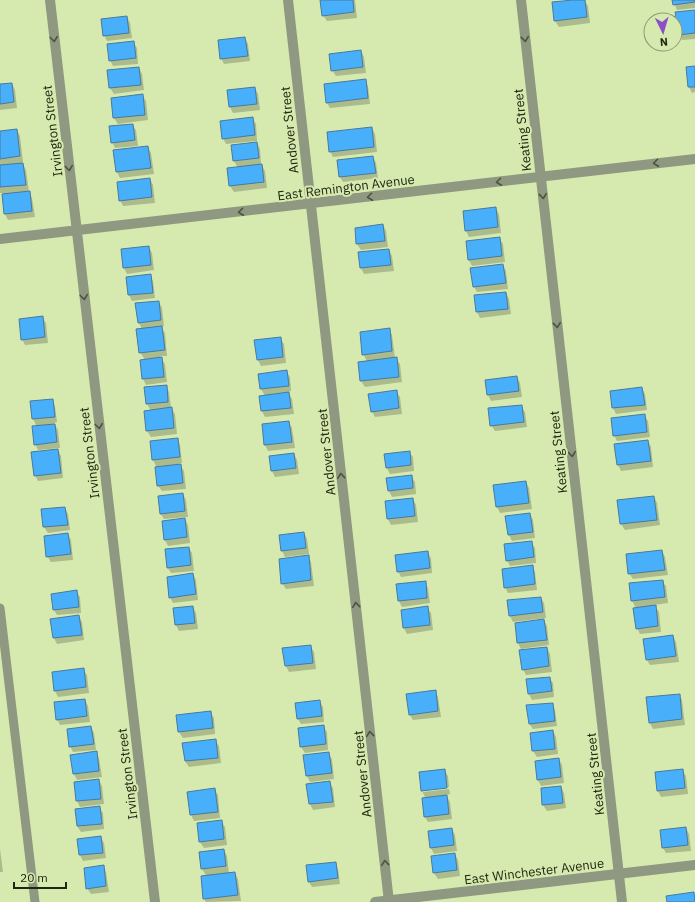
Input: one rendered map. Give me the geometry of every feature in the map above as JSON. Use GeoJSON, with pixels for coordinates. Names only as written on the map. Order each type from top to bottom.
{"type":"FeatureCollection","features":[{"type":"Feature","properties":{"kind":"street","name":"Irvington Street"},"geometry":{"type":"LineString","coordinates":[[50,0],[155,902]]}},
{"type":"Feature","properties":{"kind":"street","name":"Andover Street"},"geometry":{"type":"LineString","coordinates":[[288,0],[389,901]]}},
{"type":"Feature","properties":{"kind":"street","name":"Keating Street"},"geometry":{"type":"LineString","coordinates":[[521,0],[622,902]]}},
{"type":"Feature","properties":{"kind":"street","name":"East Remington Avenue"},"geometry":{"type":"LineString","coordinates":[[0,239],[695,159]]}},
{"type":"Feature","properties":{"kind":"street","name":"East Winchester Avenue"},"geometry":{"type":"LineString","coordinates":[[375,902],[695,865]]}},
{"type":"Feature","properties":{"kind":"lane"},"geometry":{"type":"LineString","coordinates":[[0,608],[35,902]]}},
{"type":"Feature","properties":{"kind":"building"},"geometry":{"type":"Polygon","coordinates":[[[320,0],[353,0],[354,12],[322,16],[320,0]]]}},
{"type":"Feature","properties":{"kind":"building"},"geometry":{"type":"Polygon","coordinates":[[[585,0],[587,17],[554,21],[552,2],[585,0]]]}},
{"type":"Feature","properties":{"kind":"building"},"geometry":{"type":"Polygon","coordinates":[[[672,0],[695,0],[695,2],[673,5],[672,0]]]}},
{"type":"Feature","properties":{"kind":"building"},"geometry":{"type":"Polygon","coordinates":[[[695,10],[695,33],[683,34],[683,12],[675,12],[695,10]]]}},
{"type":"Feature","properties":{"kind":"building"},"geometry":{"type":"Polygon","coordinates":[[[127,16],[129,33],[103,36],[101,19],[127,16]]]}},
{"type":"Feature","properties":{"kind":"building"},"geometry":{"type":"Polygon","coordinates":[[[245,37],[248,56],[220,59],[218,40],[245,37]]]}},
{"type":"Feature","properties":{"kind":"building"},"geometry":{"type":"Polygon","coordinates":[[[134,41],[136,58],[109,61],[107,44],[134,41]]]}},
{"type":"Feature","properties":{"kind":"building"},"geometry":{"type":"Polygon","coordinates":[[[361,50],[363,67],[331,71],[329,54],[361,50]]]}},
{"type":"Feature","properties":{"kind":"building"},"geometry":{"type":"Polygon","coordinates":[[[695,66],[695,87],[688,87],[686,67],[695,66]]]}},
{"type":"Feature","properties":{"kind":"building"},"geometry":{"type":"Polygon","coordinates":[[[139,67],[141,85],[109,88],[107,70],[139,67]]]}},
{"type":"Feature","properties":{"kind":"building"},"geometry":{"type":"Polygon","coordinates":[[[366,79],[368,98],[326,103],[324,84],[366,79]]]}},
{"type":"Feature","properties":{"kind":"building"},"geometry":{"type":"Polygon","coordinates":[[[12,83],[14,102],[0,104],[0,84],[12,83]]]}},
{"type":"Feature","properties":{"kind":"building"},"geometry":{"type":"Polygon","coordinates":[[[255,87],[257,104],[229,107],[227,90],[255,87]]]}},
{"type":"Feature","properties":{"kind":"building"},"geometry":{"type":"Polygon","coordinates":[[[143,94],[145,115],[113,118],[111,98],[143,94]]]}},
{"type":"Feature","properties":{"kind":"building"},"geometry":{"type":"Polygon","coordinates":[[[253,117],[255,135],[222,139],[220,121],[253,117]]]}},
{"type":"Feature","properties":{"kind":"building"},"geometry":{"type":"Polygon","coordinates":[[[133,124],[135,140],[111,143],[109,126],[133,124]]]}},
{"type":"Feature","properties":{"kind":"building"},"geometry":{"type":"Polygon","coordinates":[[[372,127],[374,147],[329,152],[327,132],[372,127]]]}},
{"type":"Feature","properties":{"kind":"building"},"geometry":{"type":"Polygon","coordinates":[[[17,129],[20,156],[0,159],[0,131],[17,129]]]}},
{"type":"Feature","properties":{"kind":"building"},"geometry":{"type":"Polygon","coordinates":[[[257,142],[259,158],[233,161],[231,145],[257,142]]]}},
{"type":"Feature","properties":{"kind":"building"},"geometry":{"type":"Polygon","coordinates":[[[148,146],[151,168],[116,172],[113,150],[148,146]]]}},
{"type":"Feature","properties":{"kind":"building"},"geometry":{"type":"Polygon","coordinates":[[[373,156],[376,173],[339,177],[337,160],[373,156]]]}},
{"type":"Feature","properties":{"kind":"building"},"geometry":{"type":"Polygon","coordinates":[[[23,163],[26,185],[0,187],[0,165],[23,163]]]}},
{"type":"Feature","properties":{"kind":"building"},"geometry":{"type":"Polygon","coordinates":[[[262,164],[264,182],[229,186],[227,168],[262,164]]]}},
{"type":"Feature","properties":{"kind":"building"},"geometry":{"type":"Polygon","coordinates":[[[150,178],[152,197],[119,201],[117,182],[150,178]]]}},
{"type":"Feature","properties":{"kind":"building"},"geometry":{"type":"Polygon","coordinates":[[[30,191],[32,211],[4,214],[2,194],[30,191]]]}},
{"type":"Feature","properties":{"kind":"building"},"geometry":{"type":"Polygon","coordinates":[[[496,207],[498,227],[465,231],[463,211],[496,207]]]}},
{"type":"Feature","properties":{"kind":"building"},"geometry":{"type":"Polygon","coordinates":[[[383,224],[385,241],[356,244],[355,228],[383,224]]]}},
{"type":"Feature","properties":{"kind":"building"},"geometry":{"type":"Polygon","coordinates":[[[500,237],[502,256],[468,260],[466,241],[500,237]]]}},
{"type":"Feature","properties":{"kind":"building"},"geometry":{"type":"Polygon","coordinates":[[[149,246],[151,265],[123,268],[121,249],[149,246]]]}},
{"type":"Feature","properties":{"kind":"building"},"geometry":{"type":"Polygon","coordinates":[[[389,249],[391,265],[360,268],[358,252],[389,249]]]}},
{"type":"Feature","properties":{"kind":"building"},"geometry":{"type":"Polygon","coordinates":[[[503,264],[506,283],[473,287],[470,268],[503,264]]]}},
{"type":"Feature","properties":{"kind":"building"},"geometry":{"type":"Polygon","coordinates":[[[151,274],[153,293],[128,295],[126,277],[151,274]]]}},
{"type":"Feature","properties":{"kind":"building"},"geometry":{"type":"Polygon","coordinates":[[[506,292],[508,309],[476,312],[474,295],[506,292]]]}},
{"type":"Feature","properties":{"kind":"building"},"geometry":{"type":"Polygon","coordinates":[[[159,301],[161,320],[138,323],[135,303],[159,301]]]}},
{"type":"Feature","properties":{"kind":"building"},"geometry":{"type":"Polygon","coordinates":[[[43,316],[45,337],[21,340],[19,319],[43,316]]]}},
{"type":"Feature","properties":{"kind":"building"},"geometry":{"type":"Polygon","coordinates":[[[162,326],[165,350],[139,353],[136,329],[162,326]]]}},
{"type":"Feature","properties":{"kind":"building"},"geometry":{"type":"Polygon","coordinates":[[[390,328],[392,351],[362,355],[360,332],[390,328]]]}},
{"type":"Feature","properties":{"kind":"building"},"geometry":{"type":"Polygon","coordinates":[[[281,337],[283,357],[257,360],[254,340],[281,337]]]}},
{"type":"Feature","properties":{"kind":"building"},"geometry":{"type":"Polygon","coordinates":[[[162,357],[164,377],[142,379],[140,360],[162,357]]]}},
{"type":"Feature","properties":{"kind":"building"},"geometry":{"type":"Polygon","coordinates":[[[397,357],[399,377],[360,381],[358,362],[397,357]]]}},
{"type":"Feature","properties":{"kind":"building"},"geometry":{"type":"Polygon","coordinates":[[[287,370],[289,386],[260,389],[258,374],[287,370]]]}},
{"type":"Feature","properties":{"kind":"building"},"geometry":{"type":"Polygon","coordinates":[[[517,376],[519,391],[487,395],[485,380],[517,376]]]}},
{"type":"Feature","properties":{"kind":"building"},"geometry":{"type":"Polygon","coordinates":[[[167,385],[168,402],[146,404],[144,387],[167,385]]]}},
{"type":"Feature","properties":{"kind":"building"},"geometry":{"type":"Polygon","coordinates":[[[642,387],[645,405],[612,408],[610,391],[642,387]]]}},
{"type":"Feature","properties":{"kind":"building"},"geometry":{"type":"Polygon","coordinates":[[[397,390],[399,408],[371,412],[368,394],[397,390]]]}},
{"type":"Feature","properties":{"kind":"building"},"geometry":{"type":"Polygon","coordinates":[[[289,392],[291,408],[261,411],[259,396],[289,392]]]}},
{"type":"Feature","properties":{"kind":"building"},"geometry":{"type":"Polygon","coordinates":[[[53,399],[55,417],[32,419],[30,401],[53,399]]]}},
{"type":"Feature","properties":{"kind":"building"},"geometry":{"type":"Polygon","coordinates":[[[522,405],[524,422],[490,426],[488,408],[522,405]]]}},
{"type":"Feature","properties":{"kind":"building"},"geometry":{"type":"Polygon","coordinates":[[[172,407],[174,428],[146,431],[144,411],[172,407]]]}},
{"type":"Feature","properties":{"kind":"building"},"geometry":{"type":"Polygon","coordinates":[[[645,414],[647,432],[613,436],[611,418],[645,414]]]}},
{"type":"Feature","properties":{"kind":"building"},"geometry":{"type":"Polygon","coordinates":[[[289,421],[292,442],[264,445],[262,424],[289,421]]]}},
{"type":"Feature","properties":{"kind":"building"},"geometry":{"type":"Polygon","coordinates":[[[55,424],[57,442],[34,445],[32,426],[55,424]]]}},
{"type":"Feature","properties":{"kind":"building"},"geometry":{"type":"Polygon","coordinates":[[[178,438],[180,457],[152,460],[150,441],[178,438]]]}},
{"type":"Feature","properties":{"kind":"building"},"geometry":{"type":"Polygon","coordinates":[[[648,440],[651,461],[617,465],[614,444],[648,440]]]}},
{"type":"Feature","properties":{"kind":"building"},"geometry":{"type":"Polygon","coordinates":[[[58,449],[61,473],[34,476],[31,452],[58,449]]]}},
{"type":"Feature","properties":{"kind":"building"},"geometry":{"type":"Polygon","coordinates":[[[410,451],[411,465],[386,468],[384,454],[410,451]]]}},
{"type":"Feature","properties":{"kind":"building"},"geometry":{"type":"Polygon","coordinates":[[[294,453],[296,468],[271,471],[269,456],[294,453]]]}},
{"type":"Feature","properties":{"kind":"building"},"geometry":{"type":"Polygon","coordinates":[[[181,464],[183,483],[157,486],[155,467],[181,464]]]}},
{"type":"Feature","properties":{"kind":"building"},"geometry":{"type":"Polygon","coordinates":[[[412,475],[413,488],[388,491],[386,478],[412,475]]]}},
{"type":"Feature","properties":{"kind":"building"},"geometry":{"type":"Polygon","coordinates":[[[526,481],[529,503],[496,507],[493,485],[526,481]]]}},
{"type":"Feature","properties":{"kind":"building"},"geometry":{"type":"Polygon","coordinates":[[[183,493],[185,511],[160,514],[158,496],[183,493]]]}},
{"type":"Feature","properties":{"kind":"building"},"geometry":{"type":"Polygon","coordinates":[[[654,496],[657,520],[620,524],[617,500],[654,496]]]}},
{"type":"Feature","properties":{"kind":"building"},"geometry":{"type":"Polygon","coordinates":[[[413,498],[415,516],[387,519],[385,501],[413,498]]]}},
{"type":"Feature","properties":{"kind":"building"},"geometry":{"type":"Polygon","coordinates":[[[65,507],[68,525],[43,527],[41,509],[65,507]]]}},
{"type":"Feature","properties":{"kind":"building"},"geometry":{"type":"Polygon","coordinates":[[[530,513],[533,532],[508,535],[505,516],[530,513]]]}},
{"type":"Feature","properties":{"kind":"building"},"geometry":{"type":"Polygon","coordinates":[[[185,518],[187,537],[164,540],[162,521],[185,518]]]}},
{"type":"Feature","properties":{"kind":"building"},"geometry":{"type":"Polygon","coordinates":[[[304,532],[306,548],[281,551],[279,535],[304,532]]]}},
{"type":"Feature","properties":{"kind":"building"},"geometry":{"type":"Polygon","coordinates":[[[68,533],[71,554],[46,557],[44,536],[68,533]]]}},
{"type":"Feature","properties":{"kind":"building"},"geometry":{"type":"Polygon","coordinates":[[[532,541],[534,557],[506,561],[504,544],[532,541]]]}},
{"type":"Feature","properties":{"kind":"building"},"geometry":{"type":"Polygon","coordinates":[[[189,547],[191,565],[167,568],[165,549],[189,547]]]}},
{"type":"Feature","properties":{"kind":"building"},"geometry":{"type":"Polygon","coordinates":[[[662,550],[665,570],[628,574],[626,554],[662,550]]]}},
{"type":"Feature","properties":{"kind":"building"},"geometry":{"type":"Polygon","coordinates":[[[428,551],[430,568],[397,572],[395,555],[428,551]]]}},
{"type":"Feature","properties":{"kind":"building"},"geometry":{"type":"Polygon","coordinates":[[[309,555],[311,580],[281,584],[279,559],[309,555]]]}},
{"type":"Feature","properties":{"kind":"building"},"geometry":{"type":"Polygon","coordinates":[[[533,565],[535,584],[504,588],[502,569],[533,565]]]}},
{"type":"Feature","properties":{"kind":"building"},"geometry":{"type":"Polygon","coordinates":[[[193,573],[196,594],[169,598],[167,577],[193,573]]]}},
{"type":"Feature","properties":{"kind":"building"},"geometry":{"type":"Polygon","coordinates":[[[663,580],[665,597],[631,601],[629,583],[663,580]]]}},
{"type":"Feature","properties":{"kind":"building"},"geometry":{"type":"Polygon","coordinates":[[[426,581],[427,598],[398,601],[396,584],[426,581]]]}},
{"type":"Feature","properties":{"kind":"building"},"geometry":{"type":"Polygon","coordinates":[[[77,590],[79,607],[53,610],[51,594],[77,590]]]}},
{"type":"Feature","properties":{"kind":"building"},"geometry":{"type":"Polygon","coordinates":[[[541,597],[543,612],[509,616],[507,600],[541,597]]]}},
{"type":"Feature","properties":{"kind":"building"},"geometry":{"type":"Polygon","coordinates":[[[656,605],[658,626],[636,629],[633,608],[656,605]]]}},
{"type":"Feature","properties":{"kind":"building"},"geometry":{"type":"Polygon","coordinates":[[[193,606],[195,623],[175,625],[173,608],[193,606]]]}},
{"type":"Feature","properties":{"kind":"building"},"geometry":{"type":"Polygon","coordinates":[[[428,606],[430,625],[403,628],[401,610],[428,606]]]}},
{"type":"Feature","properties":{"kind":"building"},"geometry":{"type":"Polygon","coordinates":[[[79,615],[82,635],[53,638],[50,619],[79,615]]]}},
{"type":"Feature","properties":{"kind":"building"},"geometry":{"type":"Polygon","coordinates":[[[544,619],[547,640],[517,643],[515,623],[544,619]]]}},
{"type":"Feature","properties":{"kind":"building"},"geometry":{"type":"Polygon","coordinates":[[[673,635],[676,656],[646,660],[643,639],[673,635]]]}},
{"type":"Feature","properties":{"kind":"building"},"geometry":{"type":"Polygon","coordinates":[[[311,645],[313,663],[285,666],[282,648],[311,645]]]}},
{"type":"Feature","properties":{"kind":"building"},"geometry":{"type":"Polygon","coordinates":[[[547,647],[549,666],[522,670],[519,650],[547,647]]]}},
{"type":"Feature","properties":{"kind":"building"},"geometry":{"type":"Polygon","coordinates":[[[84,668],[86,687],[54,691],[52,672],[84,668]]]}},
{"type":"Feature","properties":{"kind":"building"},"geometry":{"type":"Polygon","coordinates":[[[550,677],[552,691],[528,694],[526,679],[550,677]]]}},
{"type":"Feature","properties":{"kind":"building"},"geometry":{"type":"Polygon","coordinates":[[[436,690],[438,711],[409,715],[406,694],[436,690]]]}},
{"type":"Feature","properties":{"kind":"building"},"geometry":{"type":"Polygon","coordinates":[[[680,694],[682,719],[649,723],[646,697],[680,694]]]}},
{"type":"Feature","properties":{"kind":"building"},"geometry":{"type":"Polygon","coordinates":[[[85,699],[87,716],[56,720],[54,702],[85,699]]]}},
{"type":"Feature","properties":{"kind":"building"},"geometry":{"type":"Polygon","coordinates":[[[320,700],[322,716],[297,719],[295,703],[320,700]]]}},
{"type":"Feature","properties":{"kind":"building"},"geometry":{"type":"Polygon","coordinates":[[[553,703],[555,721],[529,724],[526,705],[553,703]]]}},
{"type":"Feature","properties":{"kind":"building"},"geometry":{"type":"Polygon","coordinates":[[[211,711],[213,728],[178,732],[176,715],[211,711]]]}},
{"type":"Feature","properties":{"kind":"building"},"geometry":{"type":"Polygon","coordinates":[[[324,725],[326,744],[300,747],[298,728],[324,725]]]}},
{"type":"Feature","properties":{"kind":"building"},"geometry":{"type":"Polygon","coordinates":[[[91,726],[94,744],[69,747],[67,729],[91,726]]]}},
{"type":"Feature","properties":{"kind":"building"},"geometry":{"type":"Polygon","coordinates":[[[553,730],[555,749],[532,751],[530,733],[553,730]]]}},
{"type":"Feature","properties":{"kind":"building"},"geometry":{"type":"Polygon","coordinates":[[[216,739],[218,758],[185,761],[182,743],[216,739]]]}},
{"type":"Feature","properties":{"kind":"building"},"geometry":{"type":"Polygon","coordinates":[[[97,751],[99,771],[73,774],[70,755],[97,751]]]}},
{"type":"Feature","properties":{"kind":"building"},"geometry":{"type":"Polygon","coordinates":[[[329,752],[332,773],[306,776],[303,755],[329,752]]]}},
{"type":"Feature","properties":{"kind":"building"},"geometry":{"type":"Polygon","coordinates":[[[559,758],[561,777],[537,780],[535,761],[559,758]]]}},
{"type":"Feature","properties":{"kind":"building"},"geometry":{"type":"Polygon","coordinates":[[[445,769],[447,788],[421,791],[419,772],[445,769]]]}},
{"type":"Feature","properties":{"kind":"building"},"geometry":{"type":"Polygon","coordinates":[[[683,769],[685,788],[657,791],[655,772],[683,769]]]}},
{"type":"Feature","properties":{"kind":"building"},"geometry":{"type":"Polygon","coordinates":[[[99,779],[101,799],[76,801],[74,782],[99,779]]]}},
{"type":"Feature","properties":{"kind":"building"},"geometry":{"type":"Polygon","coordinates":[[[330,781],[333,802],[309,804],[306,784],[330,781]]]}},
{"type":"Feature","properties":{"kind":"building"},"geometry":{"type":"Polygon","coordinates":[[[561,786],[563,803],[542,805],[541,788],[561,786]]]}},
{"type":"Feature","properties":{"kind":"building"},"geometry":{"type":"Polygon","coordinates":[[[215,788],[218,812],[190,815],[187,792],[215,788]]]}},
{"type":"Feature","properties":{"kind":"building"},"geometry":{"type":"Polygon","coordinates":[[[447,795],[449,814],[424,817],[422,798],[447,795]]]}},
{"type":"Feature","properties":{"kind":"building"},"geometry":{"type":"Polygon","coordinates":[[[100,806],[102,824],[77,826],[75,809],[100,806]]]}},
{"type":"Feature","properties":{"kind":"building"},"geometry":{"type":"Polygon","coordinates":[[[222,820],[224,839],[199,842],[197,823],[222,820]]]}},
{"type":"Feature","properties":{"kind":"building"},"geometry":{"type":"Polygon","coordinates":[[[686,827],[688,845],[662,848],[660,830],[686,827]]]}},
{"type":"Feature","properties":{"kind":"building"},"geometry":{"type":"Polygon","coordinates":[[[452,828],[454,845],[430,848],[428,831],[452,828]]]}},
{"type":"Feature","properties":{"kind":"building"},"geometry":{"type":"Polygon","coordinates":[[[101,836],[103,853],[79,855],[77,839],[101,836]]]}},
{"type":"Feature","properties":{"kind":"building"},"geometry":{"type":"Polygon","coordinates":[[[224,849],[226,866],[201,869],[199,852],[224,849]]]}},
{"type":"Feature","properties":{"kind":"building"},"geometry":{"type":"Polygon","coordinates":[[[455,853],[457,870],[433,873],[431,856],[455,853]]]}},
{"type":"Feature","properties":{"kind":"building"},"geometry":{"type":"Polygon","coordinates":[[[336,862],[338,878],[308,882],[306,865],[336,862]]]}},
{"type":"Feature","properties":{"kind":"building"},"geometry":{"type":"Polygon","coordinates":[[[104,865],[106,886],[86,889],[84,868],[104,865]]]}},
{"type":"Feature","properties":{"kind":"building"},"geometry":{"type":"Polygon","coordinates":[[[235,872],[238,895],[203,899],[201,876],[235,872]]]}},
{"type":"Feature","properties":{"kind":"building"},"geometry":{"type":"Polygon","coordinates":[[[694,892],[695,902],[667,902],[666,896],[694,892]]]}}]}
